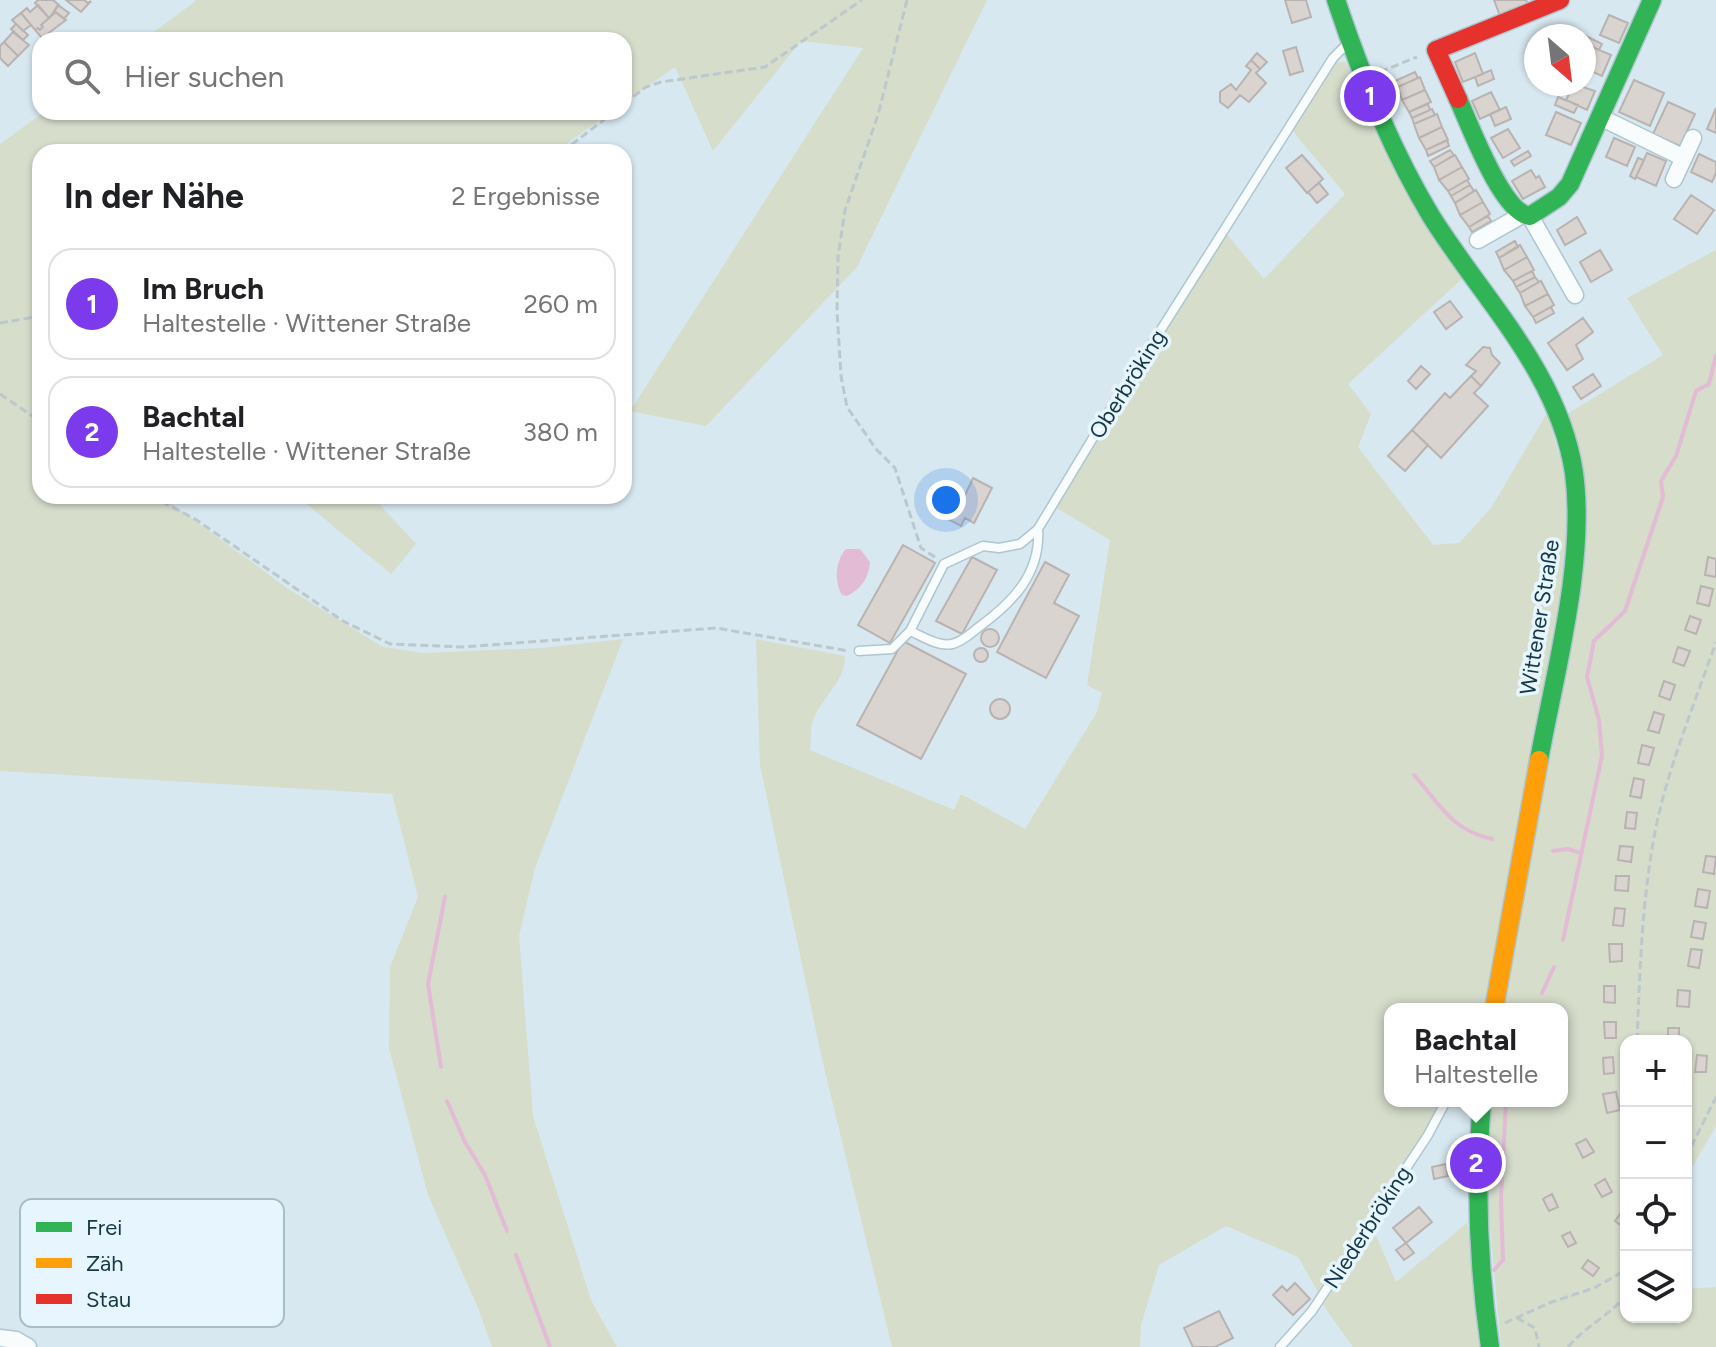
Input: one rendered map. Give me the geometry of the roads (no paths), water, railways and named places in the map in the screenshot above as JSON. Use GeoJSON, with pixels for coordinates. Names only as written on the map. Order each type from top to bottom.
{"type":"FeatureCollection","features":[{"type":"Feature","properties":{"kind":"main road","name":"Wittener Straße"},"geometry":{"type":"LineString","coordinates":[[1336,0],[1363,79],[1414,188],[1504,318],[1544,383],[1571,459],[1577,525],[1573,574],[1495,1003]]}},
{"type":"Feature","properties":{"kind":"main road"},"geometry":{"type":"LineString","coordinates":[[1560,0],[1436,50],[1484,156],[1511,205],[1526,216],[1559,197],[1570,184],[1652,0]]}},
{"type":"Feature","properties":{"kind":"main road"},"geometry":{"type":"LineString","coordinates":[[1482,1107],[1476,1175],[1489,1338]]}},
{"type":"Feature","properties":{"kind":"street"},"geometry":{"type":"LineString","coordinates":[[1600,117],[1684,158]]}},
{"type":"Feature","properties":{"kind":"street"},"geometry":{"type":"LineString","coordinates":[[1674,179],[1693,138]]}},
{"type":"Feature","properties":{"kind":"street"},"geometry":{"type":"LineString","coordinates":[[1478,240],[1526,216],[1575,295]]}},
{"type":"Feature","properties":{"kind":"street"},"geometry":{"type":"LineString","coordinates":[[0,1338],[16,1340],[28,1347]]}},
{"type":"Feature","properties":{"kind":"lane","name":"Oberbröking"},"geometry":{"type":"LineString","coordinates":[[1038,529],[1333,58],[1349,42]]}},
{"type":"Feature","properties":{"kind":"lane"},"geometry":{"type":"LineString","coordinates":[[859,651],[892,649],[910,631],[944,564],[983,546],[999,548],[1020,544],[1038,529]]}},
{"type":"Feature","properties":{"kind":"lane"},"geometry":{"type":"LineString","coordinates":[[910,631],[940,644],[951,645],[997,614],[1017,595],[1032,571],[1039,545],[1038,529]]}},
{"type":"Feature","properties":{"kind":"lane","name":"Niederbröking"},"geometry":{"type":"LineString","coordinates":[[1280,1347],[1312,1311],[1428,1135],[1443,1107]]}},
{"type":"Feature","properties":{"kind":"waterway"},"geometry":{"type":"LineString","coordinates":[[1563,940],[1602,756],[1599,720],[1587,677],[1594,641],[1625,611],[1663,497],[1661,481],[1676,456],[1696,391],[1709,384],[1716,355]]}},
{"type":"Feature","properties":{"kind":"waterway"},"geometry":{"type":"LineString","coordinates":[[1414,775],[1456,822],[1492,839]]}},
{"type":"Feature","properties":{"kind":"waterway"},"geometry":{"type":"LineString","coordinates":[[1553,851],[1568,849],[1581,853]]}},
{"type":"Feature","properties":{"kind":"waterway"},"geometry":{"type":"LineString","coordinates":[[441,1067],[428,984],[445,897]]}},
{"type":"Feature","properties":{"kind":"waterway"},"geometry":{"type":"LineString","coordinates":[[1542,993],[1554,967]]}},
{"type":"Feature","properties":{"kind":"waterway"},"geometry":{"type":"LineString","coordinates":[[447,1101],[465,1142],[485,1175],[507,1231]]}},
{"type":"Feature","properties":{"kind":"waterway"},"geometry":{"type":"LineString","coordinates":[[1494,1270],[1503,1260],[1501,1200],[1506,1107]]}},
{"type":"Feature","properties":{"kind":"waterway"},"geometry":{"type":"LineString","coordinates":[[516,1255],[550,1347]]}},
{"type":"Feature","properties":{"kind":"place","name":"Im Bruch"},"geometry":{"type":"Point","coordinates":[1370,96]}},
{"type":"Feature","properties":{"kind":"place","name":"Bachtal"},"geometry":{"type":"Point","coordinates":[1476,1163]}}]}
